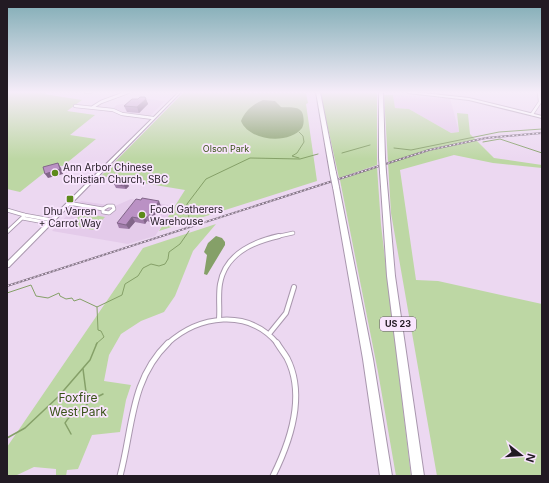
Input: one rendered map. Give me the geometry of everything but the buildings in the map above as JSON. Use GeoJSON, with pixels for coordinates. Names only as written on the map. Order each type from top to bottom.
{"type":"FeatureCollection","features":[{"type":"Feature","properties":{"kind":"highway"},"geometry":{"type":"LineString","coordinates":[[322,115],[368,359],[386,476]]}},
{"type":"Feature","properties":{"kind":"highway","name":"US 23"},"geometry":{"type":"LineString","coordinates":[[381,115],[382,158],[391,276],[418,476]]}},
{"type":"Feature","properties":{"kind":"main road"},"geometry":{"type":"LineString","coordinates":[[7,265],[157,115]]}},
{"type":"Feature","properties":{"kind":"street"},"geometry":{"type":"LineString","coordinates":[[126,115],[153,118]]}},
{"type":"Feature","properties":{"kind":"street"},"geometry":{"type":"LineString","coordinates":[[68,204],[103,209]]}},
{"type":"Feature","properties":{"kind":"street"},"geometry":{"type":"LineString","coordinates":[[7,210],[33,220],[51,221]]}},
{"type":"Feature","properties":{"kind":"street"},"geometry":{"type":"LineString","coordinates":[[7,232],[23,217],[36,216],[51,221]]}},
{"type":"Feature","properties":{"kind":"street"},"geometry":{"type":"LineString","coordinates":[[33,220],[36,216]]}},
{"type":"Feature","properties":{"kind":"street"},"geometry":{"type":"LineString","coordinates":[[219,319],[221,279],[226,267],[233,257],[245,247],[255,242],[294,232]]}},
{"type":"Feature","properties":{"kind":"street"},"geometry":{"type":"LineString","coordinates":[[269,334],[286,313],[294,287]]}},
{"type":"Feature","properties":{"kind":"street"},"geometry":{"type":"LineString","coordinates":[[120,476],[125,458],[136,397],[142,378],[149,365],[162,348],[180,333],[198,324],[219,319],[246,322],[269,334],[282,349],[288,359],[295,390],[294,411],[290,437],[273,476]]}},
{"type":"Feature","properties":{"kind":"shaded area"},"geometry":{"type":"Polygon","coordinates":[[[137,115],[151,115],[150,116],[137,115]]]}},
{"type":"Feature","properties":{"kind":"shaded area"},"geometry":{"type":"Polygon","coordinates":[[[245,115],[303,115],[304,119],[302,128],[296,133],[279,139],[252,133],[245,128],[241,121],[245,115]]]}},
{"type":"Feature","properties":{"kind":"shaded area"},"geometry":{"type":"Polygon","coordinates":[[[419,115],[454,115],[459,132],[451,133],[419,115]]]}},
{"type":"Feature","properties":{"kind":"shaded area"},"geometry":{"type":"Polygon","coordinates":[[[131,199],[175,206],[155,236],[128,244],[52,231],[81,201],[115,206],[131,199]]]}},
{"type":"Feature","properties":{"kind":"shaded area"},"geometry":{"type":"Polygon","coordinates":[[[216,236],[222,238],[225,245],[207,275],[204,274],[207,255],[204,252],[208,243],[216,236]]]}},
{"type":"Feature","properties":{"kind":"green space"},"geometry":{"type":"Polygon","coordinates":[[[7,115],[95,115],[70,135],[96,139],[63,166],[54,165],[20,192],[7,189],[7,115]]]}},
{"type":"Feature","properties":{"kind":"green space","name":"Olson Park"},"geometry":{"type":"Polygon","coordinates":[[[162,115],[308,115],[317,181],[159,231],[185,190],[101,176],[162,115]]]}},
{"type":"Feature","properties":{"kind":"green space"},"geometry":{"type":"Polygon","coordinates":[[[325,115],[377,115],[377,165],[339,178],[325,115]]]}},
{"type":"Feature","properties":{"kind":"green space"},"geometry":{"type":"Polygon","coordinates":[[[385,115],[419,115],[451,133],[459,132],[457,115],[468,115],[470,134],[494,158],[542,165],[542,168],[493,163],[454,155],[400,170],[416,280],[438,281],[542,304],[542,476],[437,476],[391,213],[385,115]]]}},
{"type":"Feature","properties":{"kind":"green space"},"geometry":{"type":"Polygon","coordinates":[[[377,167],[381,225],[411,476],[396,476],[378,372],[340,180],[377,167]]]}},
{"type":"Feature","properties":{"kind":"green space"},"geometry":{"type":"Polygon","coordinates":[[[82,213],[105,217],[93,230],[70,225],[82,213]]]}},
{"type":"Feature","properties":{"kind":"green space","name":"Foxfire West Park"},"geometry":{"type":"Polygon","coordinates":[[[216,224],[193,251],[175,296],[164,312],[141,321],[121,334],[109,355],[104,381],[131,385],[126,400],[120,432],[92,435],[78,469],[67,470],[66,476],[56,476],[56,469],[34,467],[15,476],[7,476],[7,447],[143,248],[216,224]]]}},
{"type":"Feature","properties":{"kind":"waterway"},"geometry":{"type":"LineString","coordinates":[[394,148],[411,150],[499,132],[542,129]]}},
{"type":"Feature","properties":{"kind":"waterway"},"geometry":{"type":"LineString","coordinates":[[299,132],[303,136],[304,142],[297,153],[292,156],[299,158]]}},
{"type":"Feature","properties":{"kind":"waterway"},"geometry":{"type":"LineString","coordinates":[[483,142],[500,139],[542,153]]}},
{"type":"Feature","properties":{"kind":"waterway"},"geometry":{"type":"LineString","coordinates":[[342,153],[370,145]]}},
{"type":"Feature","properties":{"kind":"waterway"},"geometry":{"type":"LineString","coordinates":[[186,226],[184,224],[189,216],[186,210],[187,204],[206,179],[250,158],[300,159],[318,154]]}},
{"type":"Feature","properties":{"kind":"waterway"},"geometry":{"type":"LineString","coordinates":[[97,307],[122,295],[125,284],[138,276],[143,268],[151,264],[159,266],[165,264],[168,259],[169,252],[180,244],[189,231]]}},
{"type":"Feature","properties":{"kind":"waterway"},"geometry":{"type":"LineString","coordinates":[[7,293],[31,285],[36,296],[48,298],[59,293],[60,296],[66,299],[72,298],[74,301],[80,299],[97,307]]}},
{"type":"Feature","properties":{"kind":"waterway"},"geometry":{"type":"LineString","coordinates":[[97,307],[98,330],[101,331],[104,337],[97,343]]}},
{"type":"Feature","properties":{"kind":"waterway"},"geometry":{"type":"LineString","coordinates":[[7,438],[25,428],[58,397],[90,360],[97,343]]}},
{"type":"Feature","properties":{"kind":"waterway"},"geometry":{"type":"LineString","coordinates":[[83,369],[86,392],[91,397]]}},
{"type":"Feature","properties":{"kind":"waterway"},"geometry":{"type":"LineString","coordinates":[[91,397],[97,397],[103,394]]}},
{"type":"Feature","properties":{"kind":"waterway"},"geometry":{"type":"LineString","coordinates":[[71,434],[65,423],[71,415],[86,406],[91,397]]}},
{"type":"Feature","properties":{"kind":"railway"},"geometry":{"type":"LineString","coordinates":[[7,286],[429,150],[486,138],[542,133]]}},
{"type":"Feature","properties":{"kind":"place","name":"Ann Arbor Chinese Christian Church, SBC"},"geometry":{"type":"Point","coordinates":[55,173]}},
{"type":"Feature","properties":{"kind":"place","name":"Dhu Varren + Carrot Way"},"geometry":{"type":"Point","coordinates":[70,199]}},
{"type":"Feature","properties":{"kind":"place","name":"Food Gatherers Warehouse"},"geometry":{"type":"Point","coordinates":[142,215]}}]}
